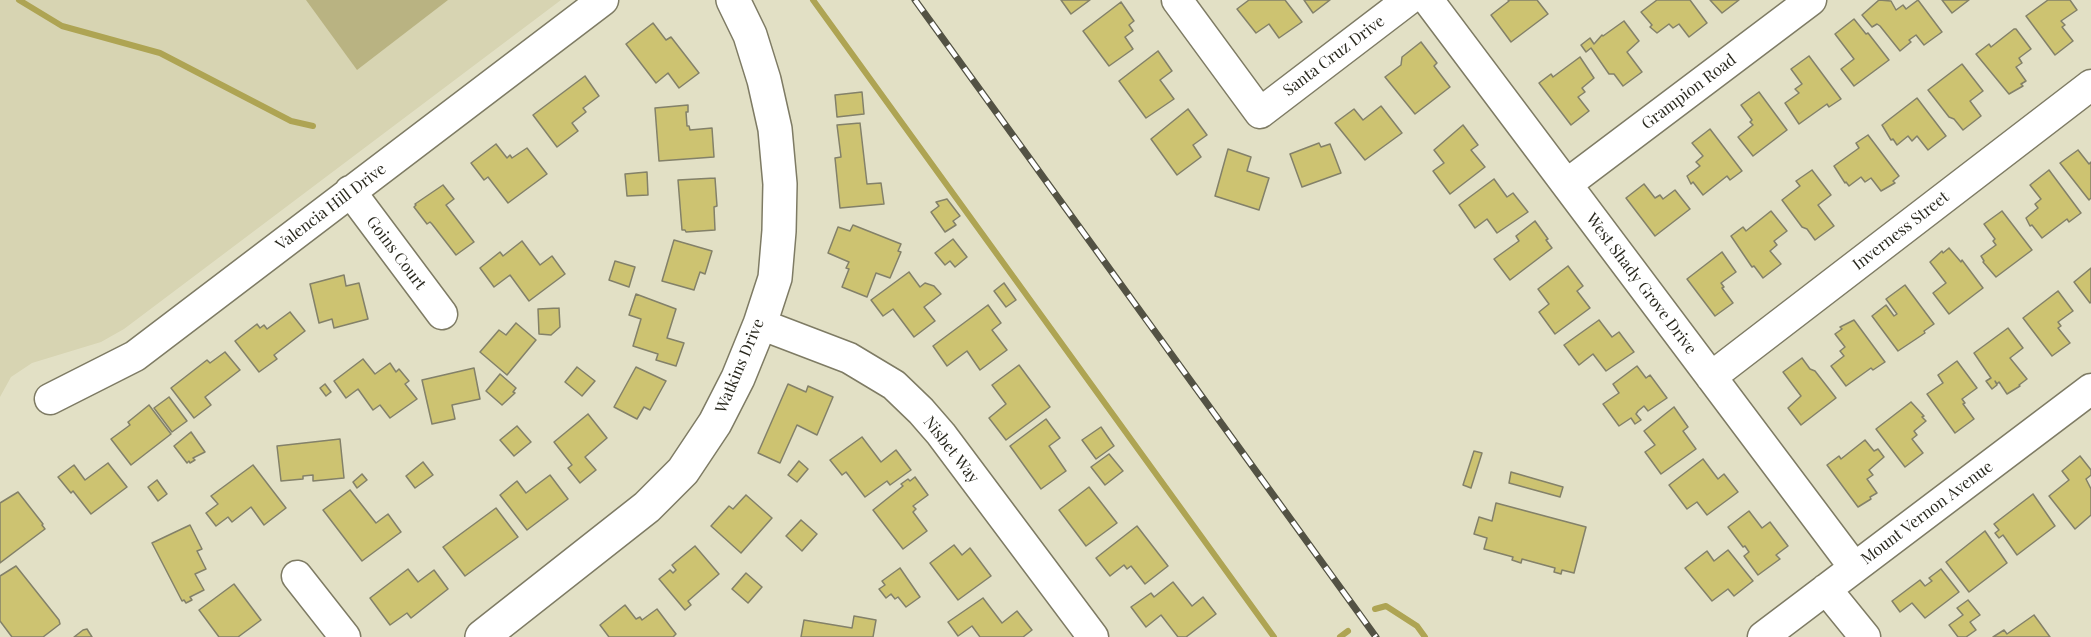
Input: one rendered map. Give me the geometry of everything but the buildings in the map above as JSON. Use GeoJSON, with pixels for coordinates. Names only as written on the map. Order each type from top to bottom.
{"type":"FeatureCollection","features":[{"type":"Feature","properties":{"kind":"main road","name":"Watkins Drive"},"geometry":{"type":"LineString","coordinates":[[482,637],[646,507],[683,471],[716,423],[738,378],[760,324],[774,278],[779,231],[780,184],[775,129],[764,80],[750,35],[733,0]]}},
{"type":"Feature","properties":{"kind":"street","name":"Valencia Hill Drive"},"geometry":{"type":"LineString","coordinates":[[50,399],[135,356],[603,0]]}},
{"type":"Feature","properties":{"kind":"street","name":"Santa Cruz Drive"},"geometry":{"type":"LineString","coordinates":[[1177,0],[1260,113],[1408,0]]}},
{"type":"Feature","properties":{"kind":"street","name":"West Shady Grove Drive"},"geometry":{"type":"LineString","coordinates":[[1428,0],[1854,567]]}},
{"type":"Feature","properties":{"kind":"street","name":"Grampion Road"},"geometry":{"type":"LineString","coordinates":[[1567,184],[1811,0]]}},
{"type":"Feature","properties":{"kind":"street","name":"Inverness Street"},"geometry":{"type":"LineString","coordinates":[[1711,377],[2091,85]]}},
{"type":"Feature","properties":{"kind":"street","name":"Goins Court"},"geometry":{"type":"LineString","coordinates":[[350,191],[442,314]]}},
{"type":"Feature","properties":{"kind":"street","name":"Nisbet Way"},"geometry":{"type":"LineString","coordinates":[[760,324],[849,358],[894,385],[941,434],[1093,637]]}},
{"type":"Feature","properties":{"kind":"street","name":"Mount Vernon Avenue"},"geometry":{"type":"LineString","coordinates":[[1763,637],[2091,389]]}},
{"type":"Feature","properties":{"kind":"street"},"geometry":{"type":"LineString","coordinates":[[297,576],[345,637]]}},
{"type":"Feature","properties":{"kind":"street"},"geometry":{"type":"LineString","coordinates":[[1826,589],[1865,637]]}},
{"type":"Feature","properties":{"kind":"shaded area"},"geometry":{"type":"Polygon","coordinates":[[[0,0],[561,0],[124,329],[101,342],[32,363],[11,377],[0,397],[0,0]]]}},
{"type":"Feature","properties":{"kind":"shaded area"},"geometry":{"type":"Polygon","coordinates":[[[306,0],[448,0],[357,70],[306,0]]]}},
{"type":"Feature","properties":{"kind":"waterway"},"geometry":{"type":"LineString","coordinates":[[19,0],[62,26],[160,53],[291,121],[313,126]]}},
{"type":"Feature","properties":{"kind":"waterway"},"geometry":{"type":"LineString","coordinates":[[813,0],[1274,637]]}},
{"type":"Feature","properties":{"kind":"waterway"},"geometry":{"type":"LineString","coordinates":[[1375,609],[1386,606],[1417,626],[1425,637]]}},
{"type":"Feature","properties":{"kind":"waterway"},"geometry":{"type":"LineString","coordinates":[[1340,637],[1348,631]]}},
{"type":"Feature","properties":{"kind":"railway"},"geometry":{"type":"LineString","coordinates":[[915,0],[1376,637]]}}]}
